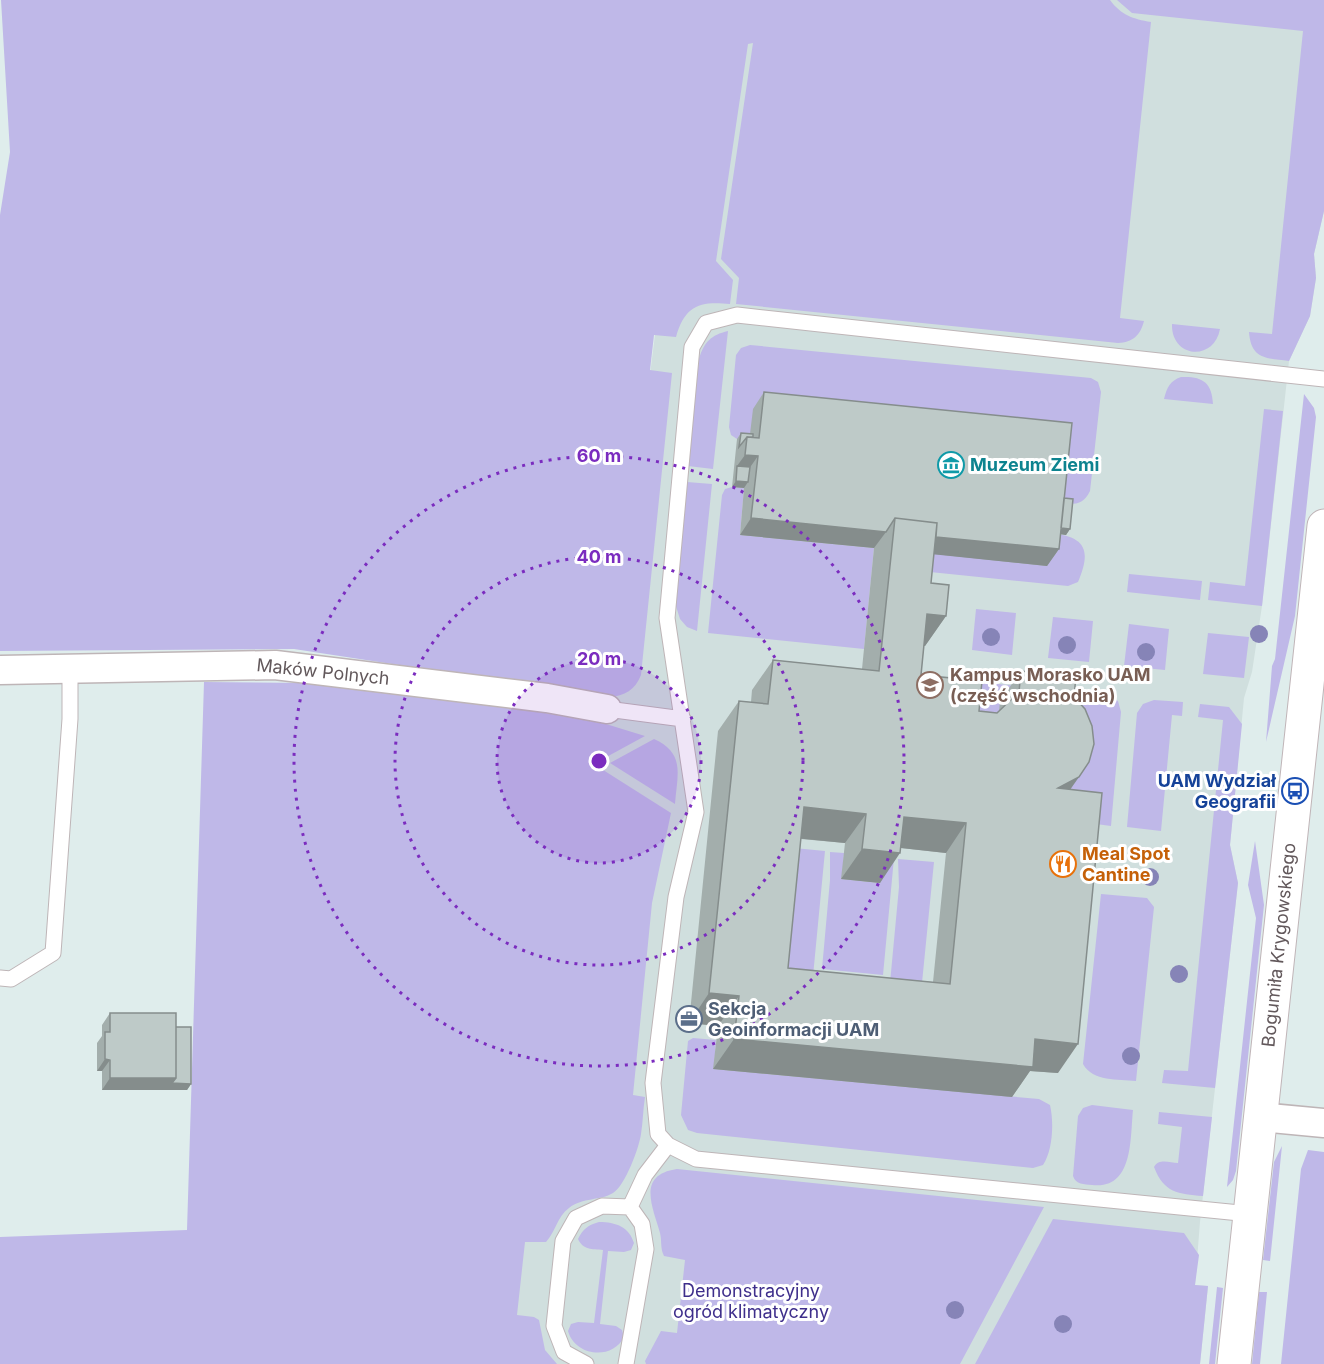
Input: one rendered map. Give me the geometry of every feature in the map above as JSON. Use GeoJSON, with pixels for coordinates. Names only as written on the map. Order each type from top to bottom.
{"type":"FeatureCollection","features":[{"type":"Feature","properties":{"kind":"street","name":"Bogumiła Krygowskiego"},"geometry":{"type":"LineString","coordinates":[[1234,1364],[1324,526]]}},
{"type":"Feature","properties":{"kind":"street","name":"Maków Polnych"},"geometry":{"type":"LineString","coordinates":[[0,670],[274,665],[547,698],[608,709]]}},
{"type":"Feature","properties":{"kind":"street"},"geometry":{"type":"LineString","coordinates":[[1260,1117],[1324,1124]]}},
{"type":"Feature","properties":{"kind":"lane"},"geometry":{"type":"LineString","coordinates":[[1250,1214],[696,1159],[668,1145],[658,1134],[653,1083],[676,897],[696,812],[667,618],[692,348],[706,323],[737,315],[1324,379]]}},
{"type":"Feature","properties":{"kind":"lane"},"geometry":{"type":"LineString","coordinates":[[0,978],[11,979],[53,953],[70,719],[70,669]]}},
{"type":"Feature","properties":{"kind":"lane"},"geometry":{"type":"LineString","coordinates":[[608,709],[683,719]]}},
{"type":"Feature","properties":{"kind":"lane"},"geometry":{"type":"LineString","coordinates":[[630,1207],[645,1175],[668,1145]]}},
{"type":"Feature","properties":{"kind":"lane"},"geometry":{"type":"LineString","coordinates":[[586,1364],[564,1352],[554,1326],[563,1240],[576,1218],[602,1206],[630,1207]]}},
{"type":"Feature","properties":{"kind":"lane"},"geometry":{"type":"LineString","coordinates":[[626,1364],[646,1249],[642,1224],[630,1207]]}},
{"type":"Feature","properties":{"kind":"shaded area","name":"Kampus Morasko UAM (część wschodnia)"},"geometry":{"type":"Polygon","coordinates":[[[704,0],[1324,0],[1324,211],[1314,254],[1316,278],[1310,316],[1289,361],[1262,606],[1252,672],[1244,698],[1230,845],[1238,883],[1195,1285],[1208,1286],[1200,1364],[480,1364],[597,792],[655,335],[704,0]]]}},
{"type":"Feature","properties":{"kind":"green space"},"geometry":{"type":"Polygon","coordinates":[[[1,0],[1110,0],[1128,16],[1151,22],[1120,318],[1144,321],[1135,337],[1118,343],[736,304],[739,278],[721,259],[753,43],[748,44],[716,261],[733,280],[730,304],[710,303],[695,307],[684,318],[676,337],[654,335],[650,370],[672,373],[641,675],[625,694],[609,697],[294,649],[0,651],[0,215],[10,152],[1,0]]]}},
{"type":"Feature","properties":{"kind":"green space"},"geometry":{"type":"Polygon","coordinates":[[[1117,0],[1324,0],[1324,211],[1314,254],[1316,278],[1310,316],[1289,361],[1267,358],[1257,353],[1250,341],[1249,332],[1272,334],[1303,31],[1132,13],[1117,0]]]}},
{"type":"Feature","properties":{"kind":"green space"},"geometry":{"type":"Polygon","coordinates":[[[1172,324],[1220,329],[1216,340],[1210,347],[1193,352],[1178,344],[1172,324]]]}},
{"type":"Feature","properties":{"kind":"green space"},"geometry":{"type":"Polygon","coordinates":[[[728,331],[713,469],[688,466],[699,359],[709,340],[728,331]]]}},
{"type":"Feature","properties":{"kind":"green space"},"geometry":{"type":"Polygon","coordinates":[[[750,345],[1091,378],[1098,382],[1101,392],[1090,491],[1082,501],[1069,504],[737,439],[731,435],[729,427],[736,355],[741,348],[750,345]]]}},
{"type":"Feature","properties":{"kind":"green space"},"geometry":{"type":"Polygon","coordinates":[[[1181,377],[1200,379],[1205,382],[1211,390],[1213,404],[1164,399],[1170,385],[1181,377]]]}},
{"type":"Feature","properties":{"kind":"green space"},"geometry":{"type":"Polygon","coordinates":[[[1304,394],[1314,408],[1316,417],[1295,616],[1266,742],[1272,666],[1275,659],[1304,394]]]}},
{"type":"Feature","properties":{"kind":"green space"},"geometry":{"type":"Polygon","coordinates":[[[1264,409],[1283,411],[1262,606],[1208,600],[1210,582],[1245,586],[1264,409]]]}},
{"type":"Feature","properties":{"kind":"green space"},"geometry":{"type":"Polygon","coordinates":[[[687,482],[712,484],[697,631],[687,627],[680,619],[674,600],[687,482]]]}},
{"type":"Feature","properties":{"kind":"green space"},"geometry":{"type":"Polygon","coordinates":[[[744,488],[740,535],[874,548],[864,649],[708,633],[722,495],[725,489],[744,488]]]}},
{"type":"Feature","properties":{"kind":"green space"},"geometry":{"type":"Polygon","coordinates":[[[1051,533],[1072,538],[1082,547],[1085,553],[1078,582],[1068,586],[930,572],[916,553],[1051,533]]]}},
{"type":"Feature","properties":{"kind":"green space"},"geometry":{"type":"Polygon","coordinates":[[[1129,574],[1202,581],[1200,600],[1127,592],[1129,574]]]}},
{"type":"Feature","properties":{"kind":"green space"},"geometry":{"type":"Polygon","coordinates":[[[976,609],[1016,613],[1012,655],[972,650],[976,609]]]}},
{"type":"Feature","properties":{"kind":"green space"},"geometry":{"type":"Polygon","coordinates":[[[1053,617],[1093,621],[1089,662],[1048,658],[1053,617]]]}},
{"type":"Feature","properties":{"kind":"green space"},"geometry":{"type":"Polygon","coordinates":[[[1129,624],[1169,629],[1165,670],[1124,666],[1129,624]]]}},
{"type":"Feature","properties":{"kind":"green space"},"geometry":{"type":"Polygon","coordinates":[[[1208,633],[1249,637],[1244,678],[1203,674],[1208,633]]]}},
{"type":"Feature","properties":{"kind":"green space"},"geometry":{"type":"Polygon","coordinates":[[[204,682],[306,683],[408,692],[507,706],[606,724],[645,736],[601,760],[600,768],[671,813],[652,903],[633,1095],[645,1097],[642,1129],[631,1166],[618,1189],[608,1195],[580,1202],[569,1208],[546,1242],[525,1242],[517,1315],[534,1317],[539,1320],[545,1350],[557,1364],[0,1364],[0,1237],[187,1230],[204,682]]]}},
{"type":"Feature","properties":{"kind":"green space"},"geometry":{"type":"Polygon","coordinates":[[[978,682],[1056,690],[998,722],[976,743],[978,682]]]}},
{"type":"Feature","properties":{"kind":"green space"},"geometry":{"type":"Polygon","coordinates":[[[1066,691],[1108,695],[1118,701],[1121,712],[1111,826],[1096,824],[1058,807],[1066,691]]]}},
{"type":"Feature","properties":{"kind":"green space"},"geometry":{"type":"Polygon","coordinates":[[[1154,700],[1183,702],[1182,716],[1172,715],[1161,831],[1127,827],[1137,713],[1143,704],[1154,700]]]}},
{"type":"Feature","properties":{"kind":"green space"},"geometry":{"type":"Polygon","coordinates":[[[1200,704],[1229,707],[1242,724],[1230,845],[1238,883],[1215,1088],[1162,1083],[1164,1070],[1188,1071],[1223,720],[1198,717],[1200,704]]]}},
{"type":"Feature","properties":{"kind":"green space"},"geometry":{"type":"Polygon","coordinates":[[[654,739],[671,751],[675,758],[678,775],[675,804],[610,763],[654,739]]]}},
{"type":"Feature","properties":{"kind":"green space"},"geometry":{"type":"Polygon","coordinates":[[[1255,841],[1264,905],[1236,1171],[1227,1187],[1256,918],[1248,885],[1255,841]]]}},
{"type":"Feature","properties":{"kind":"green space"},"geometry":{"type":"Polygon","coordinates":[[[794,848],[825,851],[813,976],[890,983],[899,887],[898,859],[934,862],[919,1013],[779,999],[794,848]]]}},
{"type":"Feature","properties":{"kind":"green space"},"geometry":{"type":"Polygon","coordinates":[[[830,852],[844,853],[842,879],[879,883],[894,858],[883,975],[822,969],[830,880],[830,852]]]}},
{"type":"Feature","properties":{"kind":"green space"},"geometry":{"type":"Polygon","coordinates":[[[1101,894],[1147,898],[1154,907],[1136,1081],[1099,1077],[1087,1070],[1083,1064],[1101,894]]]}},
{"type":"Feature","properties":{"kind":"green space"},"geometry":{"type":"Polygon","coordinates":[[[693,1038],[716,1040],[714,1069],[1039,1099],[1050,1105],[1052,1128],[1049,1152],[1043,1165],[1033,1168],[697,1133],[688,1130],[681,1115],[688,1041],[693,1038]]]}},
{"type":"Feature","properties":{"kind":"green space"},"geometry":{"type":"Polygon","coordinates":[[[1092,1105],[1133,1110],[1130,1147],[1123,1171],[1116,1179],[1106,1184],[1081,1184],[1073,1176],[1078,1116],[1083,1108],[1092,1105]]]}},
{"type":"Feature","properties":{"kind":"green space"},"geometry":{"type":"Polygon","coordinates":[[[1159,1112],[1212,1117],[1203,1196],[1179,1193],[1167,1187],[1158,1176],[1154,1167],[1156,1164],[1178,1163],[1182,1127],[1158,1124],[1159,1112]]]}},
{"type":"Feature","properties":{"kind":"green space"},"geometry":{"type":"Polygon","coordinates":[[[1282,1146],[1270,1261],[1263,1260],[1274,1162],[1282,1146]]]}},
{"type":"Feature","properties":{"kind":"green space"},"geometry":{"type":"Polygon","coordinates":[[[1308,1150],[1324,1152],[1324,1364],[1281,1364],[1301,1169],[1308,1150]]]}},
{"type":"Feature","properties":{"kind":"green space","name":"Demonstracyjny ogród klimatyczny"},"geometry":{"type":"Polygon","coordinates":[[[677,1169],[1044,1207],[960,1364],[646,1364],[645,1361],[661,1331],[677,1333],[685,1260],[664,1256],[650,1194],[656,1178],[664,1172],[677,1169]]]}},
{"type":"Feature","properties":{"kind":"green space"},"geometry":{"type":"Polygon","coordinates":[[[1053,1219],[1184,1233],[1199,1255],[1195,1285],[1208,1286],[1200,1364],[975,1364],[1053,1219]]]}},
{"type":"Feature","properties":{"kind":"green space"},"geometry":{"type":"Polygon","coordinates":[[[599,1222],[621,1226],[629,1233],[634,1243],[631,1250],[608,1251],[600,1324],[616,1326],[622,1330],[624,1337],[611,1350],[594,1352],[578,1346],[568,1331],[571,1324],[594,1323],[603,1250],[585,1247],[578,1239],[586,1228],[599,1222]]]}},
{"type":"Feature","properties":{"kind":"green space"},"geometry":{"type":"Polygon","coordinates":[[[1217,1287],[1223,1288],[1215,1364],[1209,1364],[1217,1287]]]}},
{"type":"Feature","properties":{"kind":"green space"},"geometry":{"type":"Polygon","coordinates":[[[1259,1292],[1267,1292],[1260,1364],[1252,1364],[1259,1292]]]}},
{"type":"Feature","properties":{"kind":"building"},"geometry":{"type":"Polygon","coordinates":[[[764,392],[1072,423],[1059,549],[936,537],[937,523],[895,518],[886,532],[751,518],[758,456],[745,455],[747,437],[759,438],[764,392]]]}},
{"type":"Feature","properties":{"kind":"building"},"geometry":{"type":"Polygon","coordinates":[[[741,433],[753,434],[753,437],[747,437],[739,447],[741,433]]]}},
{"type":"Feature","properties":{"kind":"building"},"geometry":{"type":"Polygon","coordinates":[[[737,466],[750,467],[748,482],[736,481],[737,466]]]}},
{"type":"Feature","properties":{"kind":"building"},"geometry":{"type":"Polygon","coordinates":[[[1064,498],[1073,499],[1070,529],[1061,528],[1064,498]]]}},
{"type":"Feature","properties":{"kind":"building"},"geometry":{"type":"Polygon","coordinates":[[[895,518],[937,523],[931,583],[949,585],[946,616],[927,614],[921,675],[982,681],[979,711],[997,713],[1019,692],[1021,671],[1076,676],[1074,697],[1085,709],[1092,726],[1094,744],[1089,762],[1079,777],[1058,788],[1102,793],[1078,1044],[1035,1039],[1033,1067],[734,1039],[739,996],[709,993],[739,701],[768,704],[773,660],[879,671],[895,518]],[[804,807],[788,968],[950,984],[966,823],[904,817],[900,853],[862,849],[866,814],[804,807]]]}},
{"type":"Feature","properties":{"kind":"building"},"geometry":{"type":"Polygon","coordinates":[[[110,1013],[176,1013],[176,1078],[110,1078],[110,1060],[105,1059],[105,1032],[110,1032],[110,1013]]]}},
{"type":"Feature","properties":{"kind":"building"},"geometry":{"type":"Polygon","coordinates":[[[176,1027],[191,1027],[191,1084],[172,1083],[176,1078],[176,1027]]]}},
{"type":"Feature","properties":{"kind":"place","name":"Muzeum Ziemi"},"geometry":{"type":"Point","coordinates":[951,465]}},
{"type":"Feature","properties":{"kind":"place","name":"Kampus Morasko UAM (część wschodnia)"},"geometry":{"type":"Point","coordinates":[930,685]}},
{"type":"Feature","properties":{"kind":"place","name":"UAM Wydział Geografii"},"geometry":{"type":"Point","coordinates":[1295,791]}},
{"type":"Feature","properties":{"kind":"place","name":"Meal Spot Cantine"},"geometry":{"type":"Point","coordinates":[1063,864]}},
{"type":"Feature","properties":{"kind":"place","name":"Sekcja Geoinformacji UAM"},"geometry":{"type":"Point","coordinates":[689,1019]}}]}
